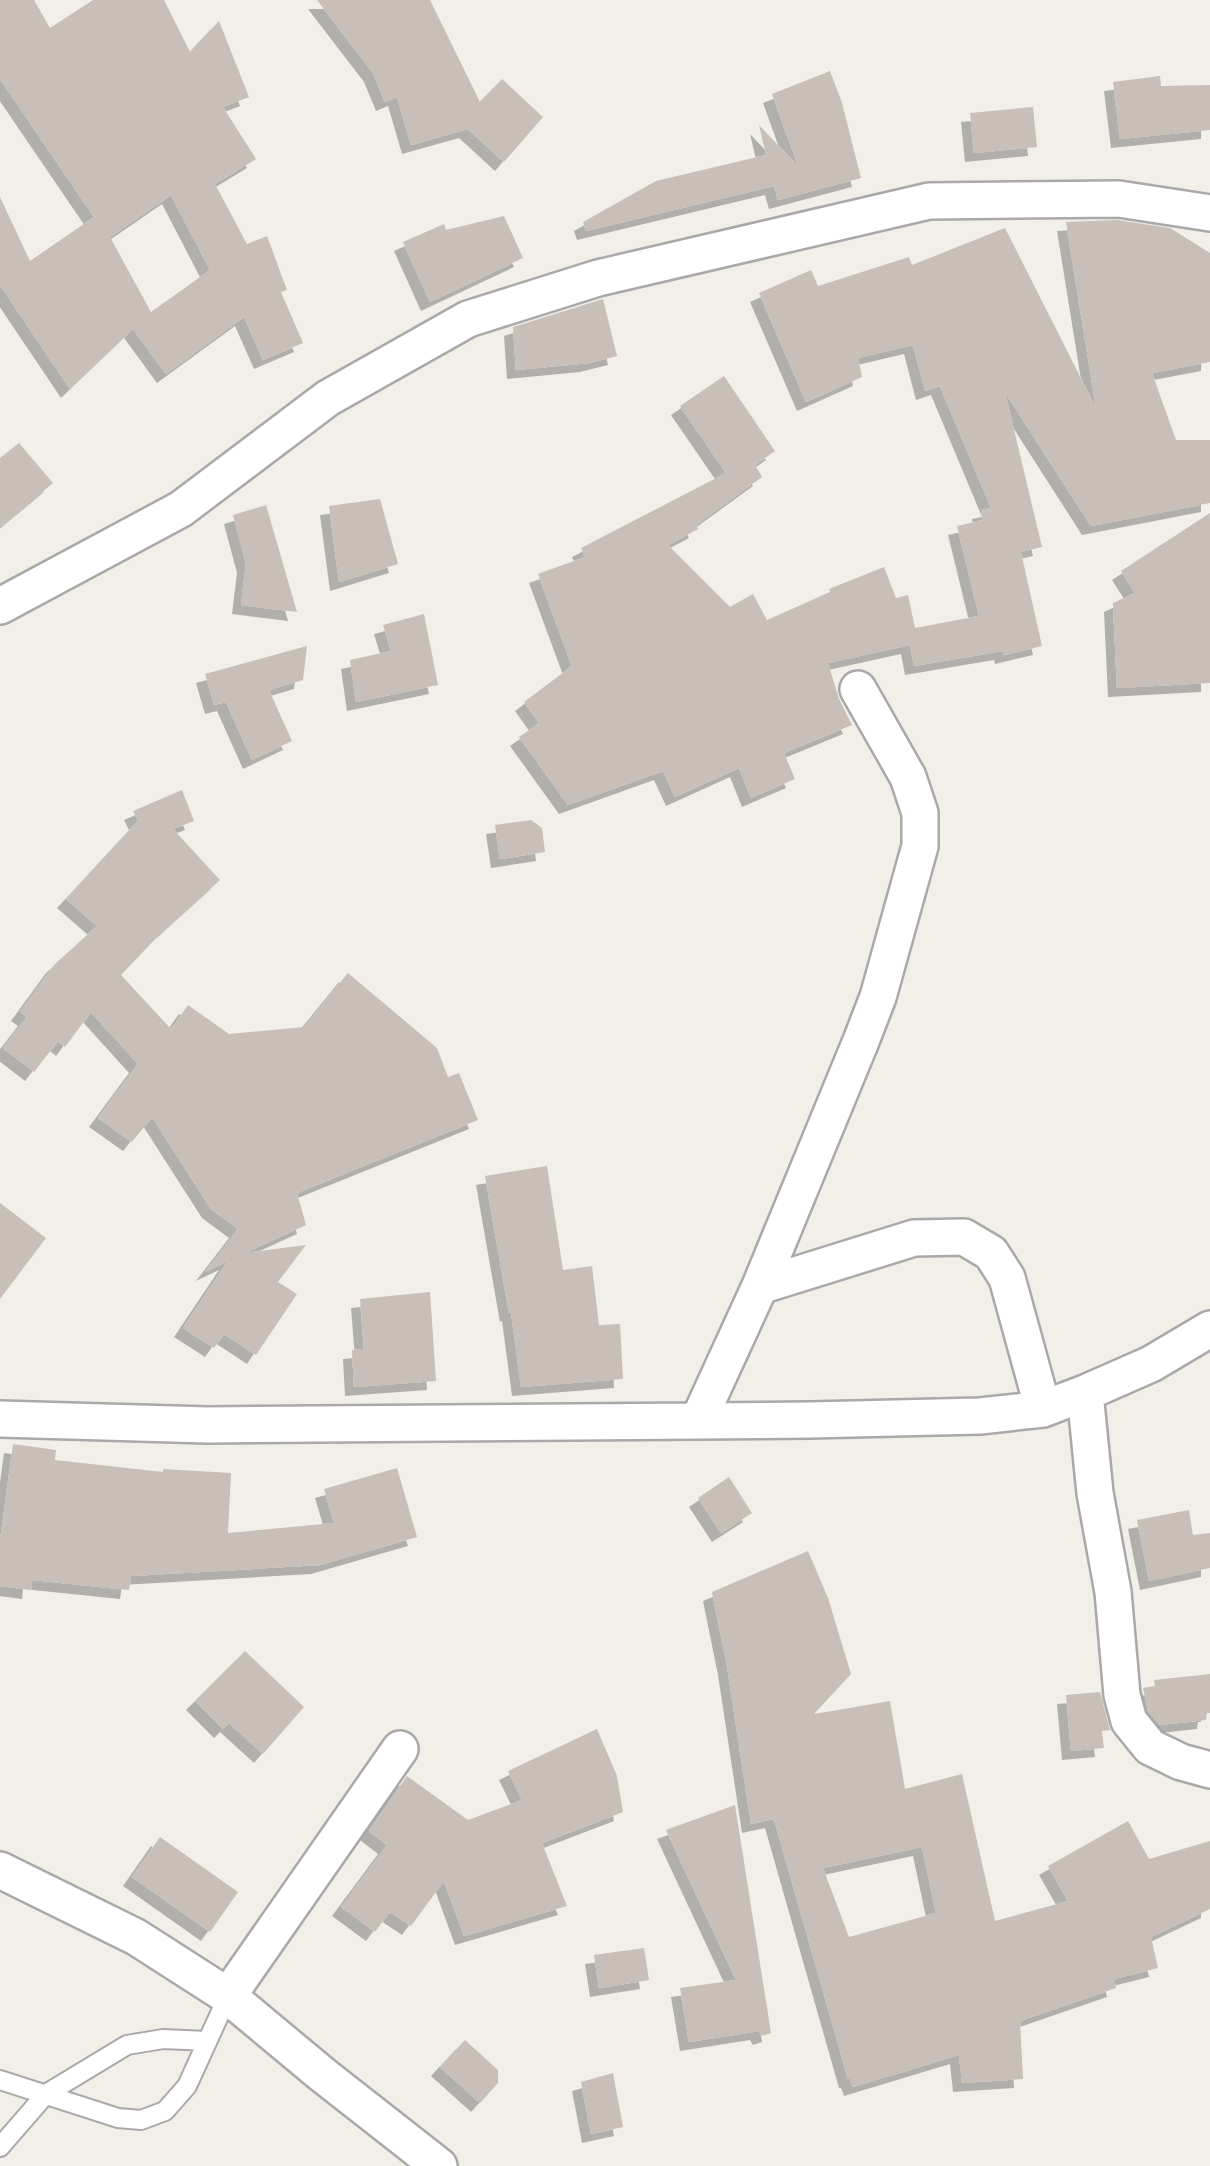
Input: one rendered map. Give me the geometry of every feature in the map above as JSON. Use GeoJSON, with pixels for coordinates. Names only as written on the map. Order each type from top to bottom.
{"type":"FeatureCollection","features":[{"type":"Feature","properties":{"kind":"street"},"geometry":{"type":"LineString","coordinates":[[0,606],[181,510],[328,398],[468,319],[598,278],[929,201],[1120,199],[1210,213]]}},
{"type":"Feature","properties":{"kind":"street"},"geometry":{"type":"LineString","coordinates":[[700,1419],[822,1140],[878,996],[920,846],[920,813],[908,777],[858,689]]}},
{"type":"Feature","properties":{"kind":"street"},"geometry":{"type":"LineString","coordinates":[[760,1286],[914,1238],[964,1237],[990,1254],[1007,1278],[1042,1409]]}},
{"type":"Feature","properties":{"kind":"street"},"geometry":{"type":"LineString","coordinates":[[0,1419],[208,1425],[980,1416],[1042,1409],[1085,1393],[1150,1364],[1210,1328]]}},
{"type":"Feature","properties":{"kind":"street"},"geometry":{"type":"LineString","coordinates":[[1085,1393],[1128,1721],[1150,1747],[1210,1770]]}},
{"type":"Feature","properties":{"kind":"street"},"geometry":{"type":"LineString","coordinates":[[228,1996],[400,1749]]}},
{"type":"Feature","properties":{"kind":"street"},"geometry":{"type":"LineString","coordinates":[[0,1870],[136,1937],[228,1996],[439,2166]]}},
{"type":"Feature","properties":{"kind":"lane"},"geometry":{"type":"LineString","coordinates":[[0,2080],[118,2118],[140,2120],[166,2112],[188,2086],[228,1996]]}},
{"type":"Feature","properties":{"kind":"lane"},"geometry":{"type":"LineString","coordinates":[[0,2146],[46,2094],[127,2045],[163,2039],[207,2041]]}},
{"type":"Feature","properties":{"kind":"building"},"geometry":{"type":"Polygon","coordinates":[[[0,0],[34,0],[50,28],[93,0],[164,0],[190,52],[219,21],[249,97],[223,107],[256,159],[215,184],[247,244],[267,236],[287,290],[281,292],[303,343],[263,360],[244,317],[166,374],[133,329],[70,389],[0,285],[0,197],[30,261],[94,217],[0,79],[0,0]],[[171,195],[110,237],[151,312],[210,270],[171,195]]]}},
{"type":"Feature","properties":{"kind":"building"},"geometry":{"type":"Polygon","coordinates":[[[317,0],[430,0],[480,102],[502,79],[543,117],[504,162],[468,129],[411,145],[397,97],[385,102],[373,73],[317,0]]]}},
{"type":"Feature","properties":{"kind":"building"},"geometry":{"type":"Polygon","coordinates":[[[830,71],[861,178],[778,200],[774,186],[586,231],[583,222],[656,181],[766,155],[759,125],[798,166],[772,94],[830,71]]]}},
{"type":"Feature","properties":{"kind":"building"},"geometry":{"type":"Polygon","coordinates":[[[1160,76],[1161,86],[1210,85],[1210,130],[1120,139],[1113,82],[1160,76]]]}},
{"type":"Feature","properties":{"kind":"building"},"geometry":{"type":"Polygon","coordinates":[[[1033,107],[1037,147],[974,153],[970,113],[1033,107]]]}},
{"type":"Feature","properties":{"kind":"building"},"geometry":{"type":"Polygon","coordinates":[[[504,216],[523,258],[430,302],[403,242],[444,224],[446,230],[504,216]]]}},
{"type":"Feature","properties":{"kind":"building"},"geometry":{"type":"Polygon","coordinates":[[[1117,220],[1170,228],[1210,253],[1210,362],[1152,373],[1176,440],[1210,440],[1210,503],[1091,526],[1005,392],[1042,547],[1021,552],[1042,646],[1004,655],[1003,651],[914,666],[910,645],[828,663],[852,725],[784,753],[795,779],[751,798],[739,768],[675,797],[663,771],[568,805],[519,737],[539,723],[524,702],[572,666],[538,574],[585,557],[581,548],[726,473],[680,406],[724,376],[775,451],[755,465],[762,477],[696,525],[698,529],[668,545],[730,607],[753,594],[767,620],[884,567],[896,598],[908,595],[915,628],[979,616],[957,526],[983,520],[981,510],[991,508],[940,386],[925,391],[913,345],[858,358],[862,377],[806,402],[759,293],[811,270],[818,286],[909,257],[912,265],[1005,228],[1096,408],[1066,222],[1117,220]]]}},
{"type":"Feature","properties":{"kind":"building"},"geometry":{"type":"Polygon","coordinates":[[[603,299],[617,356],[589,363],[516,370],[513,327],[603,299]]]}},
{"type":"Feature","properties":{"kind":"building"},"geometry":{"type":"Polygon","coordinates":[[[19,443],[53,483],[0,527],[0,458],[19,443]]]}},
{"type":"Feature","properties":{"kind":"building"},"geometry":{"type":"Polygon","coordinates":[[[380,499],[398,564],[339,582],[329,506],[380,499]]]}},
{"type":"Feature","properties":{"kind":"building"},"geometry":{"type":"Polygon","coordinates":[[[266,505],[297,612],[241,605],[246,564],[233,515],[266,505]]]}},
{"type":"Feature","properties":{"kind":"building"},"geometry":{"type":"Polygon","coordinates":[[[1210,513],[1210,683],[1117,688],[1113,603],[1135,593],[1121,571],[1210,513]]]}},
{"type":"Feature","properties":{"kind":"building"},"geometry":{"type":"Polygon","coordinates":[[[424,614],[438,685],[356,702],[350,660],[391,651],[383,625],[424,614]]]}},
{"type":"Feature","properties":{"kind":"building"},"geometry":{"type":"Polygon","coordinates":[[[307,646],[303,680],[269,690],[292,741],[252,760],[226,702],[214,705],[205,674],[307,646]]]}},
{"type":"Feature","properties":{"kind":"building"},"geometry":{"type":"Polygon","coordinates":[[[182,790],[194,821],[173,829],[220,880],[121,975],[171,1029],[188,1005],[229,1034],[304,1027],[348,973],[437,1048],[448,1077],[459,1073],[478,1120],[297,1193],[306,1225],[245,1253],[306,1245],[278,1282],[297,1294],[256,1355],[224,1334],[214,1348],[183,1328],[228,1261],[205,1272],[238,1229],[211,1209],[152,1117],[132,1142],[98,1118],[138,1064],[91,1012],[65,1047],[58,1041],[34,1072],[3,1048],[27,1017],[20,1012],[55,964],[97,926],[66,899],[138,821],[133,811],[182,790]]]}},
{"type":"Feature","properties":{"kind":"building"},"geometry":{"type":"Polygon","coordinates":[[[531,820],[542,828],[545,852],[500,859],[495,825],[531,820]]]}},
{"type":"Feature","properties":{"kind":"building"},"geometry":{"type":"Polygon","coordinates":[[[547,1166],[563,1270],[592,1266],[599,1325],[620,1324],[623,1379],[521,1387],[485,1176],[547,1166]]]}},
{"type":"Feature","properties":{"kind":"building"},"geometry":{"type":"Polygon","coordinates":[[[0,1203],[46,1238],[0,1299],[0,1203]]]}},
{"type":"Feature","properties":{"kind":"building"},"geometry":{"type":"Polygon","coordinates":[[[430,1292],[436,1381],[354,1387],[352,1350],[364,1349],[360,1299],[430,1292]]]}},
{"type":"Feature","properties":{"kind":"building"},"geometry":{"type":"Polygon","coordinates":[[[13,1444],[56,1450],[55,1460],[163,1472],[231,1473],[228,1533],[334,1523],[324,1489],[397,1468],[417,1537],[320,1565],[131,1576],[129,1590],[32,1580],[31,1590],[0,1586],[0,1541],[13,1444]]]}},
{"type":"Feature","properties":{"kind":"building"},"geometry":{"type":"Polygon","coordinates":[[[729,1477],[752,1513],[721,1533],[698,1498],[729,1477]]]}},
{"type":"Feature","properties":{"kind":"building"},"geometry":{"type":"Polygon","coordinates":[[[1189,1510],[1193,1535],[1210,1533],[1210,1568],[1149,1581],[1137,1520],[1189,1510]]]}},
{"type":"Feature","properties":{"kind":"building"},"geometry":{"type":"Polygon","coordinates":[[[808,1551],[828,1598],[851,1674],[814,1714],[890,1701],[905,1789],[962,1774],[995,1921],[1068,1901],[1048,1866],[1128,1821],[1149,1859],[1210,1841],[1210,1909],[1151,1937],[1158,1968],[1114,1979],[1116,1988],[1020,2021],[1023,2079],[962,2083],[959,2055],[853,2087],[774,1819],[751,1824],[712,1592],[808,1551]],[[922,1847],[823,1868],[849,1937],[936,1913],[922,1847]]]}},
{"type":"Feature","properties":{"kind":"building"},"geometry":{"type":"Polygon","coordinates":[[[245,1651],[304,1707],[263,1754],[229,1723],[223,1729],[195,1701],[245,1651]]]}},
{"type":"Feature","properties":{"kind":"building"},"geometry":{"type":"Polygon","coordinates":[[[1210,1674],[1210,1713],[1206,1720],[1160,1725],[1148,1711],[1143,1688],[1155,1686],[1154,1680],[1210,1674]]]}},
{"type":"Feature","properties":{"kind":"building"},"geometry":{"type":"Polygon","coordinates":[[[1100,1692],[1110,1730],[1102,1731],[1104,1748],[1071,1751],[1066,1695],[1100,1692]]]}},
{"type":"Feature","properties":{"kind":"building"},"geometry":{"type":"Polygon","coordinates":[[[597,1729],[617,1776],[623,1812],[542,1843],[567,1906],[464,1936],[444,1881],[411,1926],[390,1912],[375,1932],[341,1907],[387,1845],[369,1831],[407,1776],[468,1820],[522,1800],[508,1771],[597,1729]]]}},
{"type":"Feature","properties":{"kind":"building"},"geometry":{"type":"Polygon","coordinates":[[[735,1805],[771,2033],[762,2036],[759,2031],[689,2042],[680,1988],[736,1980],[666,1830],[735,1805]]]}},
{"type":"Feature","properties":{"kind":"building"},"geometry":{"type":"Polygon","coordinates":[[[160,1837],[238,1892],[210,1932],[132,1877],[160,1837]]]}},
{"type":"Feature","properties":{"kind":"building"},"geometry":{"type":"Polygon","coordinates":[[[644,1948],[649,1980],[599,1988],[594,1955],[644,1948]]]}},
{"type":"Feature","properties":{"kind":"building"},"geometry":{"type":"Polygon","coordinates":[[[465,2040],[498,2070],[498,2083],[480,2103],[440,2067],[465,2040]]]}},
{"type":"Feature","properties":{"kind":"building"},"geometry":{"type":"Polygon","coordinates":[[[613,2073],[623,2127],[591,2134],[581,2082],[613,2073]]]}}]}
